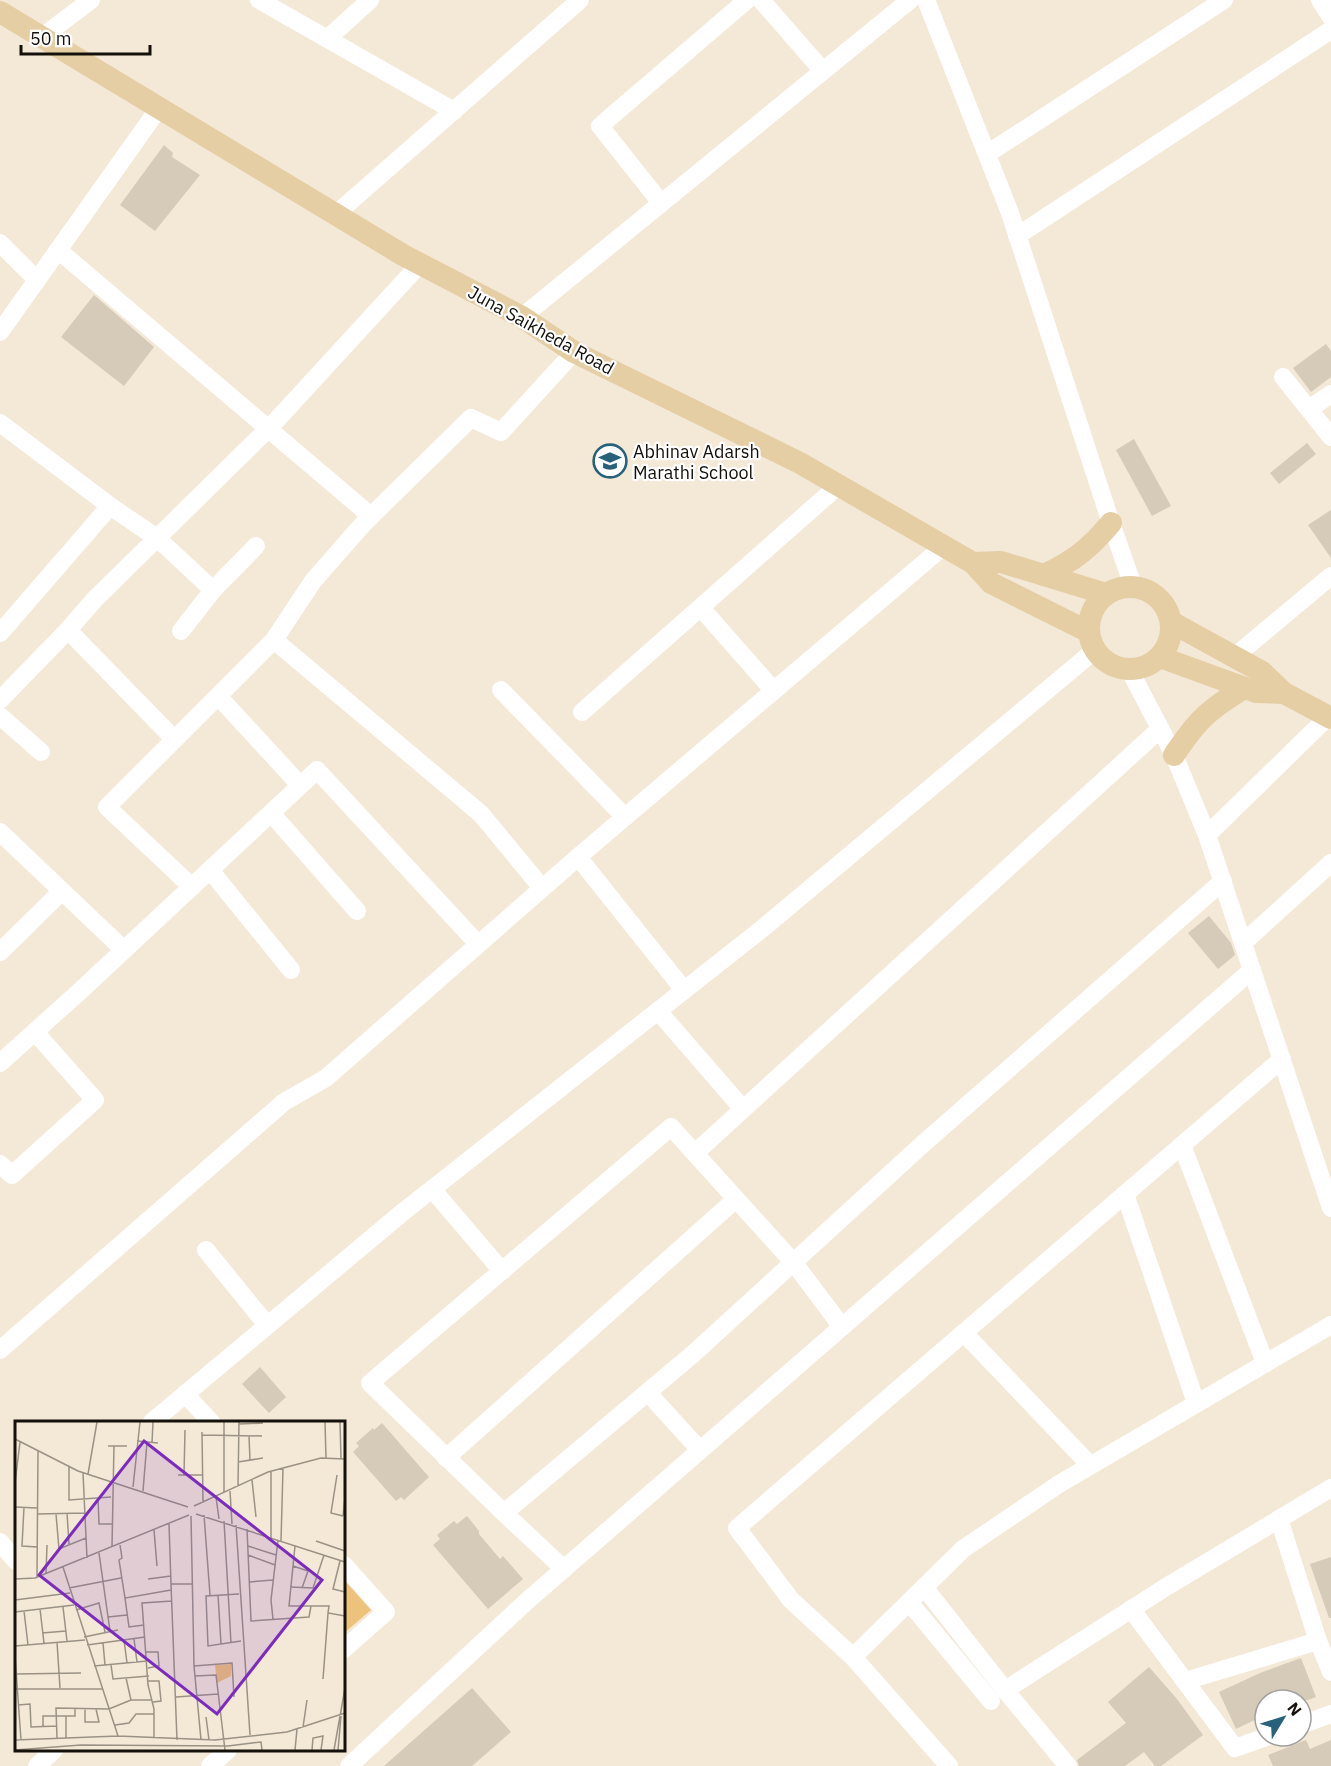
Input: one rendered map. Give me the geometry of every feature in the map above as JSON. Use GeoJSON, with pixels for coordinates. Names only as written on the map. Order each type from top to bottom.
{"type":"FeatureCollection","features":[{"type":"Feature","properties":{"kind":"main road","name":"Juna Saikheda Road"},"geometry":{"type":"LineString","coordinates":[[0,12],[420,264],[522,317],[574,352],[800,463],[839,485],[973,563],[991,583],[1092,641]]}},
{"type":"Feature","properties":{"kind":"main road"},"geometry":{"type":"LineString","coordinates":[[1044,575],[1060,568],[1094,544],[1111,523]]}},
{"type":"Feature","properties":{"kind":"main road"},"geometry":{"type":"LineString","coordinates":[[973,563],[1001,562],[1106,594]]}},
{"type":"Feature","properties":{"kind":"main road"},"geometry":{"type":"LineString","coordinates":[[1133,586],[1158,597],[1167,609],[1171,622],[1171,635],[1167,647],[1151,664],[1129,669],[1116,667],[1104,660],[1092,641],[1089,621],[1098,601],[1106,594],[1119,587],[1133,586]]}},
{"type":"Feature","properties":{"kind":"main road"},"geometry":{"type":"LineString","coordinates":[[1171,622],[1262,672],[1284,693],[1330,717]]}},
{"type":"Feature","properties":{"kind":"main road"},"geometry":{"type":"LineString","coordinates":[[1160,657],[1256,692],[1284,693]]}},
{"type":"Feature","properties":{"kind":"main road"},"geometry":{"type":"LineString","coordinates":[[1173,755],[1204,716],[1244,688]]}},
{"type":"Feature","properties":{"kind":"street"},"geometry":{"type":"LineString","coordinates":[[42,37],[91,0]]}},
{"type":"Feature","properties":{"kind":"street"},"geometry":{"type":"LineString","coordinates":[[259,0],[454,111]]}},
{"type":"Feature","properties":{"kind":"street"},"geometry":{"type":"LineString","coordinates":[[327,39],[370,0]]}},
{"type":"Feature","properties":{"kind":"street"},"geometry":{"type":"LineString","coordinates":[[336,214],[580,0]]}},
{"type":"Feature","properties":{"kind":"street"},"geometry":{"type":"LineString","coordinates":[[661,203],[600,126],[747,0]]}},
{"type":"Feature","properties":{"kind":"street"},"geometry":{"type":"LineString","coordinates":[[761,0],[823,71]]}},
{"type":"Feature","properties":{"kind":"street"},"geometry":{"type":"LineString","coordinates":[[522,317],[910,0]]}},
{"type":"Feature","properties":{"kind":"street"},"geometry":{"type":"LineString","coordinates":[[926,0],[1010,213],[1133,586]]}},
{"type":"Feature","properties":{"kind":"street"},"geometry":{"type":"LineString","coordinates":[[987,154],[1224,0]]}},
{"type":"Feature","properties":{"kind":"street"},"geometry":{"type":"LineString","coordinates":[[1320,0],[1331,17]]}},
{"type":"Feature","properties":{"kind":"street"},"geometry":{"type":"LineString","coordinates":[[1017,236],[1331,30]]}},
{"type":"Feature","properties":{"kind":"street"},"geometry":{"type":"LineString","coordinates":[[0,332],[159,108]]}},
{"type":"Feature","properties":{"kind":"street"},"geometry":{"type":"LineString","coordinates":[[0,243],[37,280]]}},
{"type":"Feature","properties":{"kind":"street"},"geometry":{"type":"LineString","coordinates":[[58,250],[371,516]]}},
{"type":"Feature","properties":{"kind":"street"},"geometry":{"type":"LineString","coordinates":[[0,700],[95,599],[268,428],[420,264]]}},
{"type":"Feature","properties":{"kind":"street"},"geometry":{"type":"LineString","coordinates":[[192,887],[107,807],[274,640],[313,581],[371,516],[471,418],[501,432],[574,352]]}},
{"type":"Feature","properties":{"kind":"street"},"geometry":{"type":"LineString","coordinates":[[1283,377],[1331,437]]}},
{"type":"Feature","properties":{"kind":"street"},"geometry":{"type":"LineString","coordinates":[[1309,410],[1331,394]]}},
{"type":"Feature","properties":{"kind":"street"},"geometry":{"type":"LineString","coordinates":[[0,423],[110,506],[157,538],[213,590]]}},
{"type":"Feature","properties":{"kind":"street"},"geometry":{"type":"LineString","coordinates":[[582,712],[839,485]]}},
{"type":"Feature","properties":{"kind":"street"},"geometry":{"type":"LineString","coordinates":[[0,633],[110,506]]}},
{"type":"Feature","properties":{"kind":"street"},"geometry":{"type":"LineString","coordinates":[[181,631],[213,590],[255,546]]}},
{"type":"Feature","properties":{"kind":"street"},"geometry":{"type":"LineString","coordinates":[[0,1350],[284,1102],[326,1078],[578,857],[944,546]]}},
{"type":"Feature","properties":{"kind":"street"},"geometry":{"type":"LineString","coordinates":[[1234,657],[1331,576]]}},
{"type":"Feature","properties":{"kind":"street"},"geometry":{"type":"LineString","coordinates":[[701,608],[774,691]]}},
{"type":"Feature","properties":{"kind":"street"},"geometry":{"type":"LineString","coordinates":[[68,630],[174,739]]}},
{"type":"Feature","properties":{"kind":"street"},"geometry":{"type":"LineString","coordinates":[[274,640],[481,814],[542,888]]}},
{"type":"Feature","properties":{"kind":"street"},"geometry":{"type":"LineString","coordinates":[[153,1421],[432,1189],[763,928],[1092,641]]}},
{"type":"Feature","properties":{"kind":"street"},"geometry":{"type":"LineString","coordinates":[[1129,669],[1173,755],[1208,835],[1331,1208]]}},
{"type":"Feature","properties":{"kind":"street"},"geometry":{"type":"LineString","coordinates":[[501,690],[625,817]]}},
{"type":"Feature","properties":{"kind":"street"},"geometry":{"type":"LineString","coordinates":[[218,696],[300,785]]}},
{"type":"Feature","properties":{"kind":"street"},"geometry":{"type":"LineString","coordinates":[[0,716],[40,752]]}},
{"type":"Feature","properties":{"kind":"street"},"geometry":{"type":"LineString","coordinates":[[1208,835],[1330,717]]}},
{"type":"Feature","properties":{"kind":"street"},"geometry":{"type":"LineString","coordinates":[[695,1153],[1160,729]]}},
{"type":"Feature","properties":{"kind":"street"},"geometry":{"type":"LineString","coordinates":[[0,1063],[317,770],[478,944]]}},
{"type":"Feature","properties":{"kind":"street"},"geometry":{"type":"LineString","coordinates":[[271,813],[357,911]]}},
{"type":"Feature","properties":{"kind":"street"},"geometry":{"type":"LineString","coordinates":[[2,837],[124,950]]}},
{"type":"Feature","properties":{"kind":"street"},"geometry":{"type":"LineString","coordinates":[[578,857],[684,990]]}},
{"type":"Feature","properties":{"kind":"street"},"geometry":{"type":"LineString","coordinates":[[1243,943],[1331,863]]}},
{"type":"Feature","properties":{"kind":"street"},"geometry":{"type":"LineString","coordinates":[[210,870],[291,970]]}},
{"type":"Feature","properties":{"kind":"street"},"geometry":{"type":"LineString","coordinates":[[504,1513],[693,1354],[924,1143],[1223,881]]}},
{"type":"Feature","properties":{"kind":"street"},"geometry":{"type":"LineString","coordinates":[[0,952],[62,891]]}},
{"type":"Feature","properties":{"kind":"street"},"geometry":{"type":"LineString","coordinates":[[349,1766],[564,1569],[1252,970]]}},
{"type":"Feature","properties":{"kind":"street"},"geometry":{"type":"LineString","coordinates":[[658,1011],[742,1109]]}},
{"type":"Feature","properties":{"kind":"street"},"geometry":{"type":"LineString","coordinates":[[0,1164],[12,1174],[95,1100],[35,1032]]}},
{"type":"Feature","properties":{"kind":"street"},"geometry":{"type":"LineString","coordinates":[[949,1766],[853,1657],[791,1600],[737,1528],[1282,1059]]}},
{"type":"Feature","properties":{"kind":"street"},"geometry":{"type":"LineString","coordinates":[[564,1569],[370,1383],[671,1127],[794,1263],[842,1326]]}},
{"type":"Feature","properties":{"kind":"street"},"geometry":{"type":"LineString","coordinates":[[1182,1145],[1265,1364]]}},
{"type":"Feature","properties":{"kind":"street"},"geometry":{"type":"LineString","coordinates":[[432,1189],[501,1271]]}},
{"type":"Feature","properties":{"kind":"street"},"geometry":{"type":"LineString","coordinates":[[1125,1194],[1196,1403]]}},
{"type":"Feature","properties":{"kind":"street"},"geometry":{"type":"LineString","coordinates":[[446,1458],[736,1199]]}},
{"type":"Feature","properties":{"kind":"street"},"geometry":{"type":"LineString","coordinates":[[206,1250],[267,1325]]}},
{"type":"Feature","properties":{"kind":"street"},"geometry":{"type":"LineString","coordinates":[[853,1657],[963,1549],[1090,1465],[1331,1324]]}},
{"type":"Feature","properties":{"kind":"street"},"geometry":{"type":"LineString","coordinates":[[964,1333],[1090,1465]]}},
{"type":"Feature","properties":{"kind":"street"},"geometry":{"type":"LineString","coordinates":[[648,1393],[700,1450]]}},
{"type":"Feature","properties":{"kind":"street"},"geometry":{"type":"LineString","coordinates":[[185,1394],[210,1421]]}},
{"type":"Feature","properties":{"kind":"street"},"geometry":{"type":"LineString","coordinates":[[1005,1690],[1331,1488]]}},
{"type":"Feature","properties":{"kind":"street"},"geometry":{"type":"LineString","coordinates":[[1279,1519],[1318,1641],[1331,1672]]}},
{"type":"Feature","properties":{"kind":"street"},"geometry":{"type":"LineString","coordinates":[[345,1566],[386,1612],[345,1647]]}},
{"type":"Feature","properties":{"kind":"street"},"geometry":{"type":"LineString","coordinates":[[924,1587],[1068,1766]]}},
{"type":"Feature","properties":{"kind":"street"},"geometry":{"type":"LineString","coordinates":[[909,1602],[991,1701]]}},
{"type":"Feature","properties":{"kind":"street"},"geometry":{"type":"LineString","coordinates":[[1131,1610],[1235,1748],[1253,1742]]}},
{"type":"Feature","properties":{"kind":"street"},"geometry":{"type":"LineString","coordinates":[[1185,1681],[1318,1641]]}},
{"type":"Feature","properties":{"kind":"street"},"geometry":{"type":"LineString","coordinates":[[1313,1721],[1331,1714]]}},
{"type":"Feature","properties":{"kind":"street"},"geometry":{"type":"LineString","coordinates":[[37,1766],[52,1751]]}},
{"type":"Feature","properties":{"kind":"street"},"geometry":{"type":"LineString","coordinates":[[210,1766],[226,1751]]}},
{"type":"Feature","properties":{"kind":"shaded area"},"geometry":{"type":"Polygon","coordinates":[[[345,1581],[371,1610],[345,1632],[345,1581]]]}},
{"type":"Feature","properties":{"kind":"building"},"geometry":{"type":"Polygon","coordinates":[[[164,145],[173,153],[172,157],[200,175],[155,231],[120,205],[164,145]]]}},
{"type":"Feature","properties":{"kind":"building"},"geometry":{"type":"Polygon","coordinates":[[[94,295],[154,347],[124,386],[61,337],[94,295]]]}},
{"type":"Feature","properties":{"kind":"building"},"geometry":{"type":"Polygon","coordinates":[[[1326,344],[1331,351],[1331,377],[1311,392],[1293,368],[1326,344]]]}},
{"type":"Feature","properties":{"kind":"building"},"geometry":{"type":"Polygon","coordinates":[[[1134,439],[1171,506],[1152,516],[1116,450],[1134,439]]]}},
{"type":"Feature","properties":{"kind":"building"},"geometry":{"type":"Polygon","coordinates":[[[1307,443],[1316,454],[1279,484],[1270,473],[1307,443]]]}},
{"type":"Feature","properties":{"kind":"building"},"geometry":{"type":"Polygon","coordinates":[[[1331,510],[1331,558],[1308,525],[1331,510]]]}},
{"type":"Feature","properties":{"kind":"building"},"geometry":{"type":"Polygon","coordinates":[[[1209,916],[1231,943],[1235,955],[1218,969],[1188,933],[1209,916]]]}},
{"type":"Feature","properties":{"kind":"building"},"geometry":{"type":"Polygon","coordinates":[[[260,1367],[286,1397],[269,1413],[242,1384],[260,1367]]]}},
{"type":"Feature","properties":{"kind":"building"},"geometry":{"type":"Polygon","coordinates":[[[382,1423],[429,1477],[404,1500],[401,1497],[396,1501],[353,1452],[359,1446],[356,1443],[382,1423]]]}},
{"type":"Feature","properties":{"kind":"building"},"geometry":{"type":"Polygon","coordinates":[[[467,1516],[500,1559],[503,1556],[523,1579],[488,1609],[433,1545],[440,1539],[437,1535],[454,1521],[457,1524],[467,1516]]]}},
{"type":"Feature","properties":{"kind":"building"},"geometry":{"type":"Polygon","coordinates":[[[1331,1557],[1331,1618],[1329,1618],[1310,1564],[1331,1557]]]}},
{"type":"Feature","properties":{"kind":"building"},"geometry":{"type":"Polygon","coordinates":[[[1301,1658],[1313,1688],[1253,1688],[1253,1721],[1236,1729],[1219,1692],[1260,1673],[1301,1658]]]}},
{"type":"Feature","properties":{"kind":"building"},"geometry":{"type":"Polygon","coordinates":[[[1149,1667],[1177,1699],[1203,1735],[1161,1766],[1155,1766],[1144,1752],[1125,1766],[1079,1766],[1077,1760],[1126,1723],[1108,1702],[1149,1667]]]}},
{"type":"Feature","properties":{"kind":"building"},"geometry":{"type":"Polygon","coordinates":[[[472,1688],[511,1732],[472,1766],[384,1766],[472,1688]]]}},
{"type":"Feature","properties":{"kind":"building"},"geometry":{"type":"Polygon","coordinates":[[[1331,1740],[1331,1766],[1273,1766],[1268,1755],[1286,1748],[1310,1749],[1331,1740]]]}},
{"type":"Feature","properties":{"kind":"place","name":"Abhinav Adarsh Marathi School"},"geometry":{"type":"Point","coordinates":[610,461]}}]}
